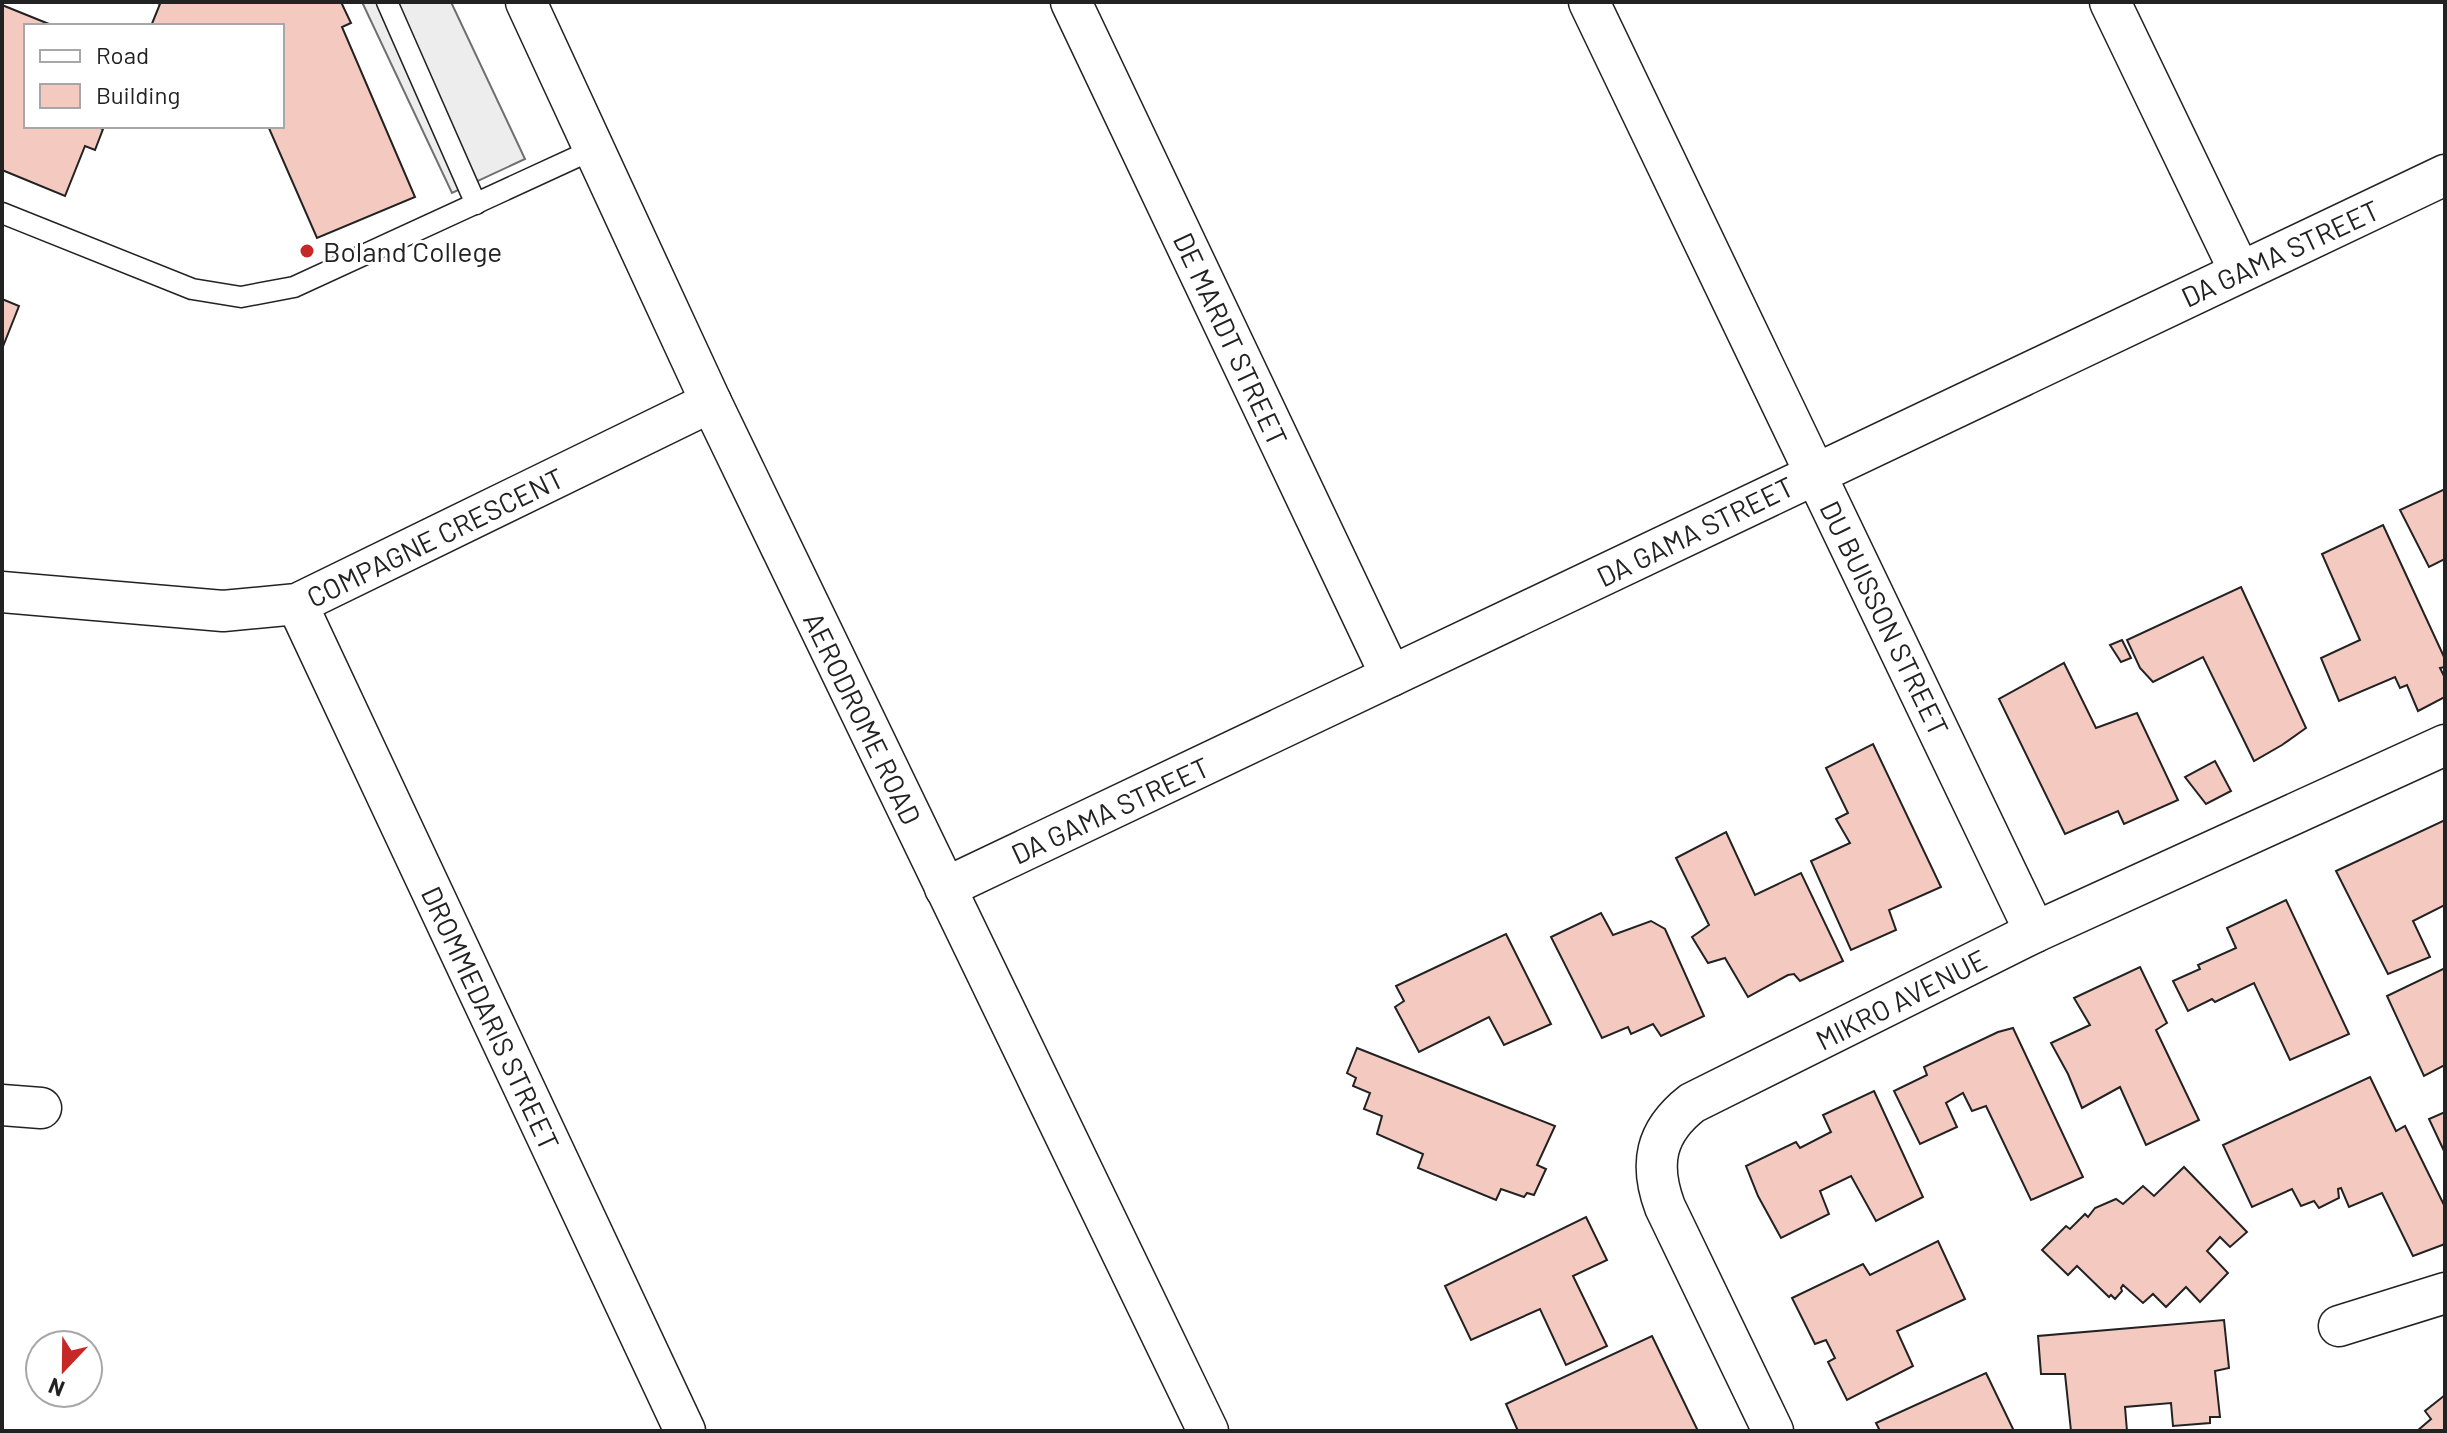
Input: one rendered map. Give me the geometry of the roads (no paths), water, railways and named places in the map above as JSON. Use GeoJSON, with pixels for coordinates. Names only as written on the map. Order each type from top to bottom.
{"type":"FeatureCollection","features":[{"type":"Feature","properties":{"kind":"street","name":"AERODROME ROAD"},"geometry":{"type":"LineString","coordinates":[[526,2],[711,402],[1208,1431]]}},
{"type":"Feature","properties":{"kind":"street","name":"DE MARDT STREET"},"geometry":{"type":"LineString","coordinates":[[1071,2],[1391,676]]}},
{"type":"Feature","properties":{"kind":"street","name":"DU BUISSON STREET"},"geometry":{"type":"LineString","coordinates":[[1589,2],[2035,932]]}},
{"type":"Feature","properties":{"kind":"street"},"geometry":{"type":"LineString","coordinates":[[2110,2],[2240,272]]}},
{"type":"Feature","properties":{"kind":"street","name":"DA GAMA STREET"},"geometry":{"type":"LineString","coordinates":[[945,888],[2445,175]]}},
{"type":"Feature","properties":{"kind":"street","name":"COMPAGNE CRESCENT"},"geometry":{"type":"LineString","coordinates":[[2,592],[223,611],[297,604],[711,402]]}},
{"type":"Feature","properties":{"kind":"street","name":"DROMMEDARIS STREET"},"geometry":{"type":"LineString","coordinates":[[297,604],[685,1431]]}},
{"type":"Feature","properties":{"kind":"street","name":"MIKRO AVENUE"},"geometry":{"type":"LineString","coordinates":[[1773,1431],[1657,1187],[1659,1145],[1678,1114],[1692,1103],[2035,932],[2445,745]]}},
{"type":"Feature","properties":{"kind":"street"},"geometry":{"type":"LineString","coordinates":[[2339,1326],[2445,1293]]}},
{"type":"Feature","properties":{"kind":"lane"},"geometry":{"type":"LineString","coordinates":[[387,2],[476,204]]}},
{"type":"Feature","properties":{"kind":"lane"},"geometry":{"type":"LineString","coordinates":[[2,213],[192,289],[241,297],[294,287],[594,149]]}},
{"type":"Feature","properties":{"kind":"place","name":"Boland College"},"geometry":{"type":"Point","coordinates":[307,251]}}]}
